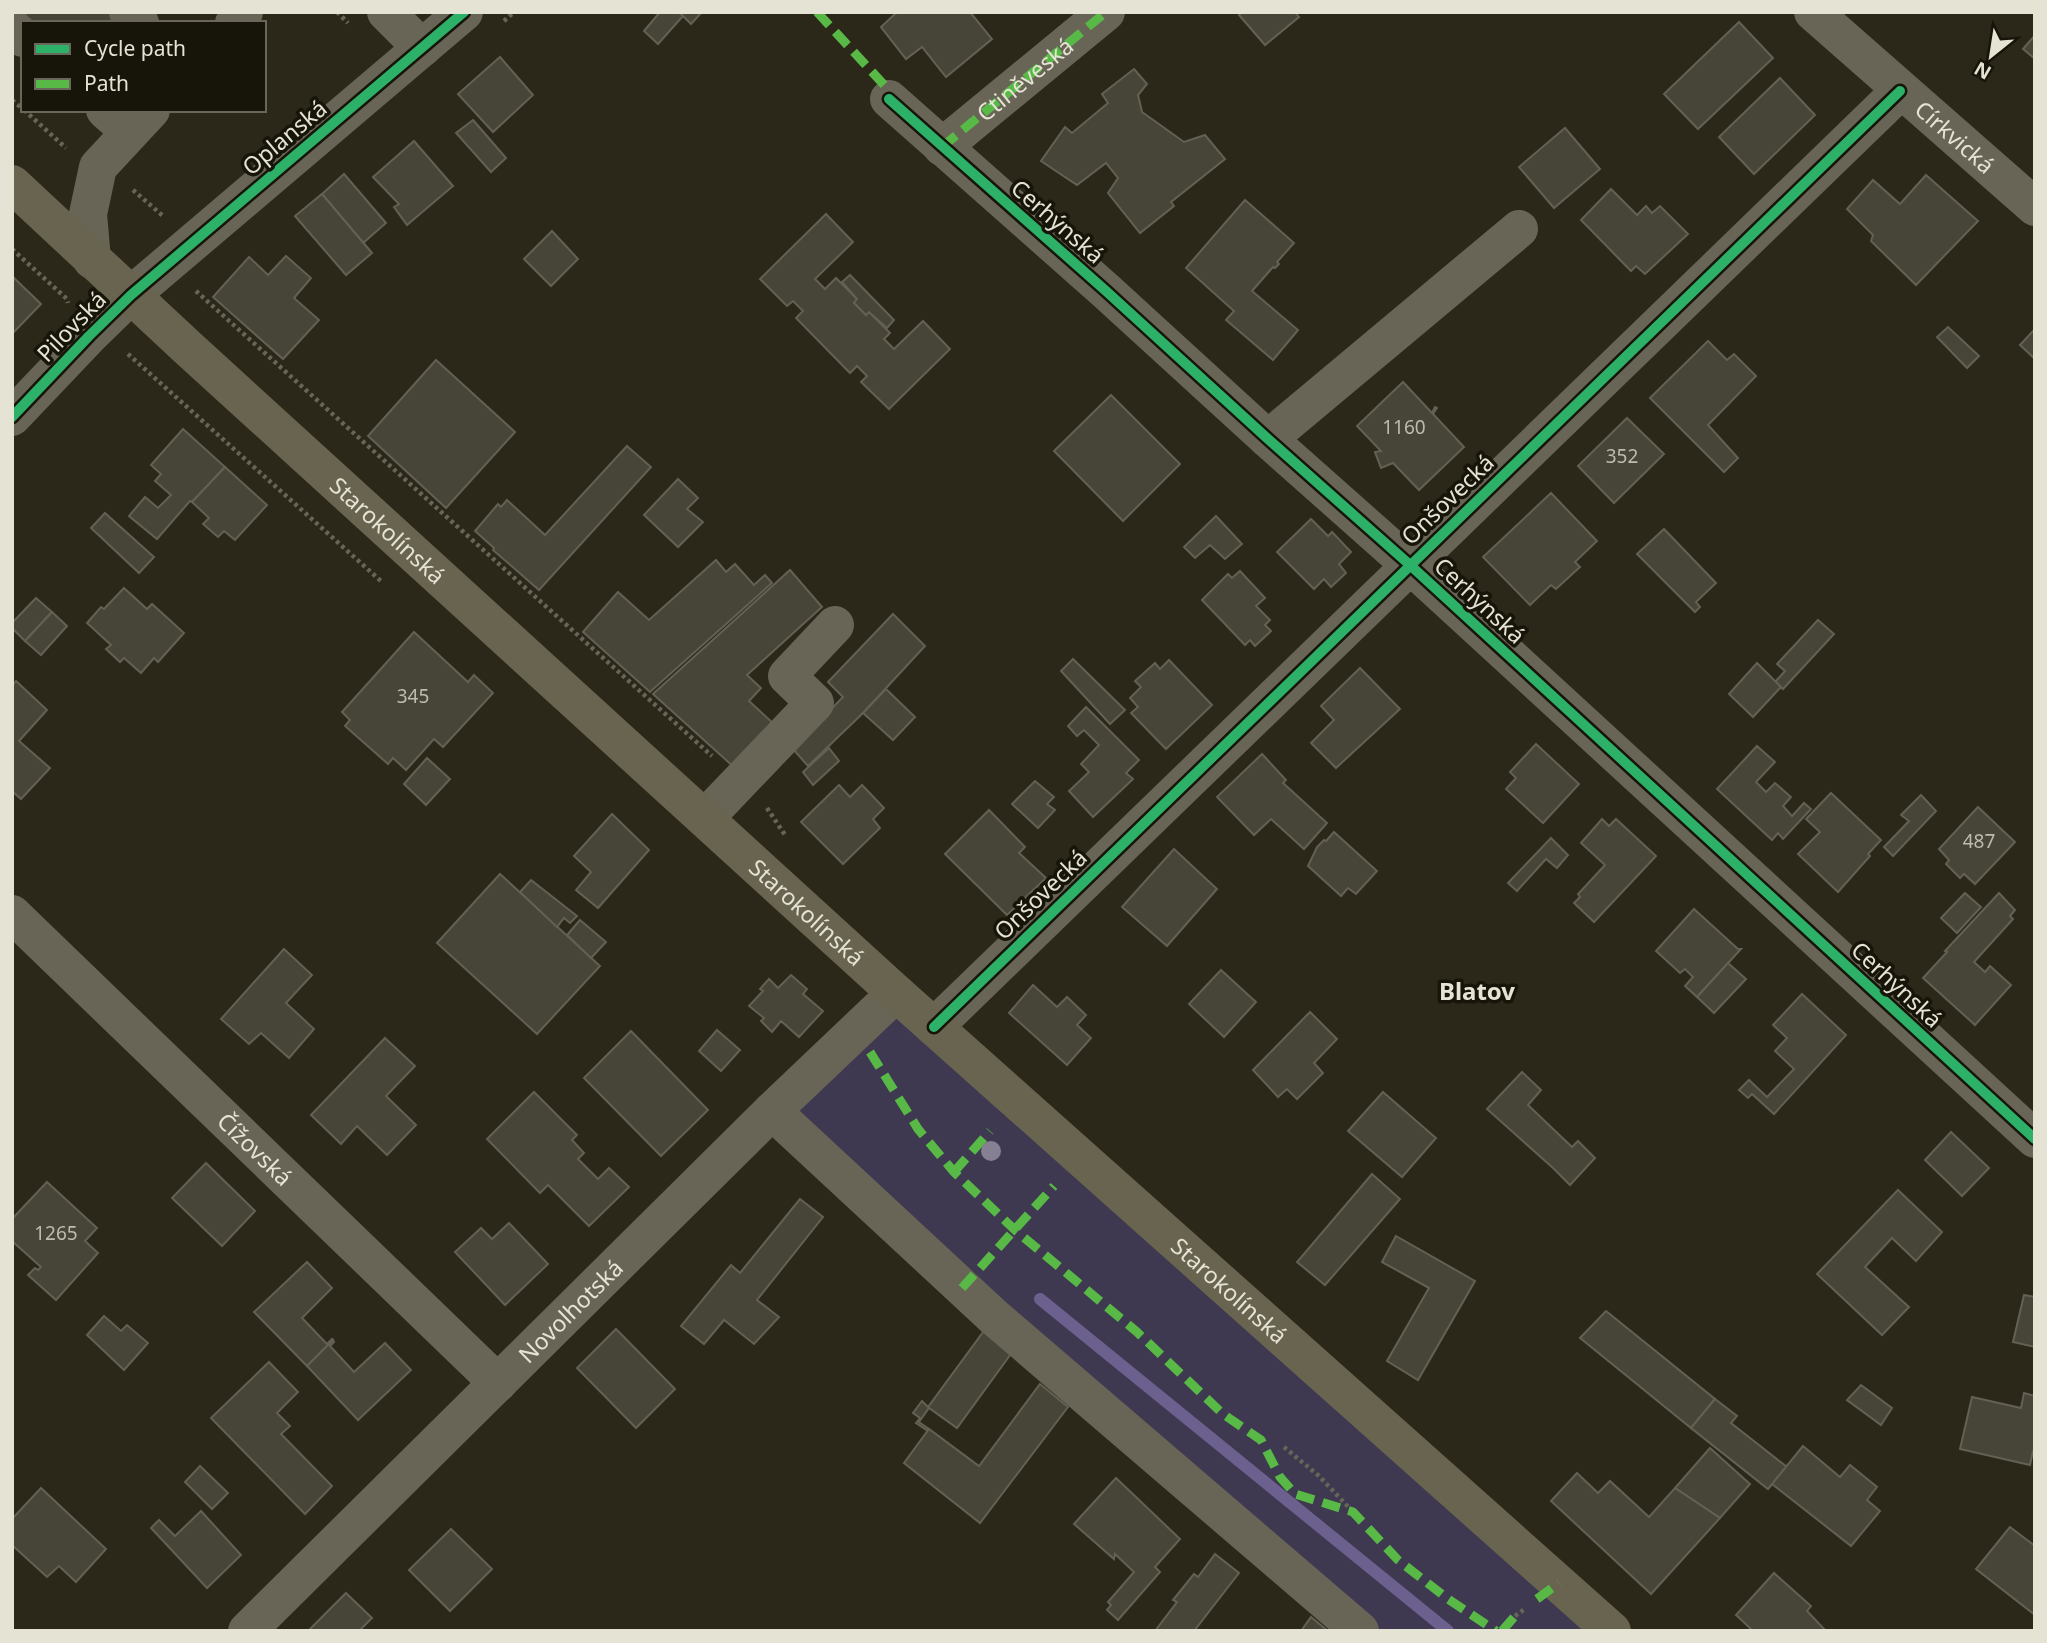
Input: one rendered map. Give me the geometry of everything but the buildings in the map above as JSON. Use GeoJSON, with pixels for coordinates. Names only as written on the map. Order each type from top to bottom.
{"type":"FeatureCollection","features":[{"type":"Feature","properties":{"kind":"main road","name":"Starokolínská"},"geometry":{"type":"LineString","coordinates":[[12,184],[208,367],[934,1027],[1612,1631]]}},
{"type":"Feature","properties":{"kind":"street"},"geometry":{"type":"LineString","coordinates":[[386,12],[422,48]]}},
{"type":"Feature","properties":{"kind":"street","name":"Oplanská"},"geometry":{"type":"LineString","coordinates":[[131,295],[464,12]]}},
{"type":"Feature","properties":{"kind":"street","name":"Ctiněveská"},"geometry":{"type":"LineString","coordinates":[[942,146],[1106,12]]}},
{"type":"Feature","properties":{"kind":"street","name":"Církvická"},"geometry":{"type":"LineString","coordinates":[[1813,12],[2035,207]]}},
{"type":"Feature","properties":{"kind":"street","name":"Onšovecká"},"geometry":{"type":"LineString","coordinates":[[934,1027],[1900,91]]}},
{"type":"Feature","properties":{"kind":"street","name":"Cerhýnská"},"geometry":{"type":"LineString","coordinates":[[889,99],[1106,290],[1410,565],[2035,1139]]}},
{"type":"Feature","properties":{"kind":"street"},"geometry":{"type":"LineString","coordinates":[[92,260],[88,214],[98,167],[129,118]]}},
{"type":"Feature","properties":{"kind":"street"},"geometry":{"type":"LineString","coordinates":[[1268,439],[1519,229]]}},
{"type":"Feature","properties":{"kind":"street","name":"Pilovská"},"geometry":{"type":"LineString","coordinates":[[12,417],[131,295]]}},
{"type":"Feature","properties":{"kind":"street"},"geometry":{"type":"LineString","coordinates":[[705,818],[815,702],[787,676],[835,625]]}},
{"type":"Feature","properties":{"kind":"street","name":"Čížovská"},"geometry":{"type":"LineString","coordinates":[[12,914],[498,1383]]}},
{"type":"Feature","properties":{"kind":"street","name":"Novolhotská"},"geometry":{"type":"LineString","coordinates":[[247,1631],[772,1111],[897,993]]}},
{"type":"Feature","properties":{"kind":"street"},"geometry":{"type":"LineString","coordinates":[[772,1111],[994,1317],[1360,1631]]}},
{"type":"Feature","properties":{"kind":"path"},"geometry":{"type":"LineString","coordinates":[[12,249],[67,299],[72,323],[104,349],[118,345],[386,586]]}},
{"type":"Feature","properties":{"kind":"path"},"geometry":{"type":"LineString","coordinates":[[1284,1447],[1319,1476],[1353,1513]]}},
{"type":"Feature","properties":{"kind":"shaded area"},"geometry":{"type":"Polygon","coordinates":[[[896,993],[1606,1631],[1365,1631],[772,1111],[896,993]]]}},
{"type":"Feature","properties":{"kind":"waterway"},"geometry":{"type":"LineString","coordinates":[[1040,1299],[1448,1631]]}},
{"type":"Feature","properties":{"kind":"marked path"},"geometry":{"type":"LineString","coordinates":[[817,12],[886,87],[889,99]]}},
{"type":"Feature","properties":{"kind":"marked path"},"geometry":{"type":"LineString","coordinates":[[942,147],[1106,12]]}},
{"type":"Feature","properties":{"kind":"marked path"},"geometry":{"type":"LineString","coordinates":[[870,1052],[918,1129],[954,1172],[1015,1230],[1137,1332],[1223,1414],[1261,1440],[1280,1477],[1295,1494],[1353,1512],[1398,1560],[1448,1599],[1496,1631]]}},
{"type":"Feature","properties":{"kind":"marked path"},"geometry":{"type":"LineString","coordinates":[[954,1172],[990,1131]]}},
{"type":"Feature","properties":{"kind":"marked path"},"geometry":{"type":"LineString","coordinates":[[962,1288],[1054,1186]]}},
{"type":"Feature","properties":{"kind":"marked path"},"geometry":{"type":"LineString","coordinates":[[1537,1599],[1559,1583]]}},
{"type":"Feature","properties":{"kind":"marked path"},"geometry":{"type":"LineString","coordinates":[[1502,1631],[1515,1616]]}},
{"type":"Feature","properties":{"kind":"cycle path"},"geometry":{"type":"LineString","coordinates":[[12,417],[131,295],[464,12]]}},
{"type":"Feature","properties":{"kind":"cycle path"},"geometry":{"type":"LineString","coordinates":[[934,1027],[1900,91]]}},
{"type":"Feature","properties":{"kind":"cycle path"},"geometry":{"type":"LineString","coordinates":[[889,99],[1410,565],[2035,1139]]}},
{"type":"Feature","properties":{"kind":"district","name":"Blatov"},"geometry":{"type":"Point","coordinates":[1477,990]}}]}
